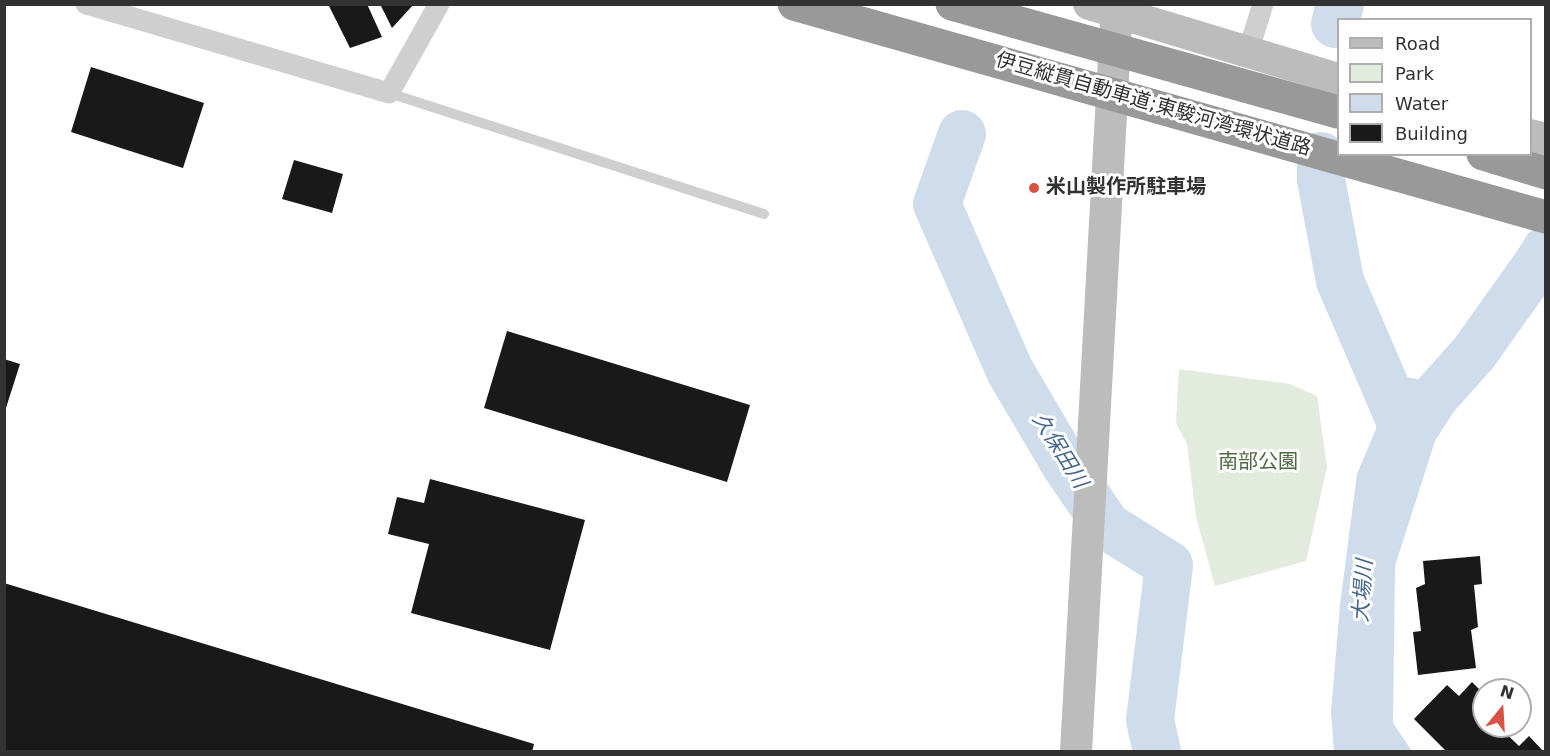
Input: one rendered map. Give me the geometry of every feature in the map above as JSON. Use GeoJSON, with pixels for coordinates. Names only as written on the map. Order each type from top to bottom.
{"type":"FeatureCollection","features":[{"type":"Feature","properties":{"kind":"highway","name":"伊豆縦貫自動車道;東駿河湾環状道路"},"geometry":{"type":"LineString","coordinates":[[794,4],[1545,217]]}},
{"type":"Feature","properties":{"kind":"highway"},"geometry":{"type":"LineString","coordinates":[[952,4],[1337,112]]}},
{"type":"Feature","properties":{"kind":"highway"},"geometry":{"type":"LineString","coordinates":[[1490,156],[1545,173]]}},
{"type":"Feature","properties":{"kind":"street"},"geometry":{"type":"LineString","coordinates":[[86,4],[389,93],[439,4]]}},
{"type":"Feature","properties":{"kind":"street"},"geometry":{"type":"LineString","coordinates":[[854,4],[1113,81],[1337,144]]}},
{"type":"Feature","properties":{"kind":"street"},"geometry":{"type":"LineString","coordinates":[[1248,52],[1263,4]]}},
{"type":"Feature","properties":{"kind":"street"},"geometry":{"type":"LineString","coordinates":[[1076,752],[1113,81],[1108,7],[1337,79]]}},
{"type":"Feature","properties":{"kind":"street"},"geometry":{"type":"LineString","coordinates":[[1381,156],[1545,202]]}},
{"type":"Feature","properties":{"kind":"lane"},"geometry":{"type":"LineString","coordinates":[[389,93],[764,214]]}},
{"type":"Feature","properties":{"kind":"green space","name":"南部公園"},"geometry":{"type":"Polygon","coordinates":[[[1179,369],[1290,384],[1317,396],[1327,467],[1306,561],[1215,586],[1196,517],[1187,444],[1176,423],[1179,369]]]}},
{"type":"Feature","properties":{"kind":"water"},"geometry":{"type":"Polygon","coordinates":[[[1375,371],[1468,389],[1435,441],[1395,566],[1393,723],[1412,751],[1334,751],[1331,712],[1340,605],[1357,474],[1376,429],[1375,371]]]}},
{"type":"Feature","properties":{"kind":"building"},"geometry":{"type":"Polygon","coordinates":[[[328,4],[367,4],[382,37],[350,48],[328,4]]]}},
{"type":"Feature","properties":{"kind":"building"},"geometry":{"type":"Polygon","coordinates":[[[380,4],[414,4],[392,28],[380,4]]]}},
{"type":"Feature","properties":{"kind":"building"},"geometry":{"type":"Polygon","coordinates":[[[91,67],[204,103],[183,168],[71,132],[91,67]]]}},
{"type":"Feature","properties":{"kind":"building"},"geometry":{"type":"Polygon","coordinates":[[[294,160],[343,174],[332,213],[282,199],[294,160]]]}},
{"type":"Feature","properties":{"kind":"building"},"geometry":{"type":"Polygon","coordinates":[[[507,331],[750,405],[727,482],[484,408],[507,331]]]}},
{"type":"Feature","properties":{"kind":"building"},"geometry":{"type":"Polygon","coordinates":[[[4,359],[20,364],[5,411],[4,410],[4,359]]]}},
{"type":"Feature","properties":{"kind":"building"},"geometry":{"type":"Polygon","coordinates":[[[430,479],[585,520],[550,650],[411,613],[429,544],[388,534],[397,497],[424,503],[430,479]]]}},
{"type":"Feature","properties":{"kind":"building"},"geometry":{"type":"Polygon","coordinates":[[[1480,556],[1482,584],[1474,585],[1478,627],[1471,630],[1476,668],[1418,675],[1413,632],[1421,631],[1416,588],[1425,584],[1423,561],[1480,556]]]}},
{"type":"Feature","properties":{"kind":"building"},"geometry":{"type":"Polygon","coordinates":[[[4,583],[534,744],[532,752],[4,752],[4,583]]]}},
{"type":"Feature","properties":{"kind":"building"},"geometry":{"type":"Polygon","coordinates":[[[1472,682],[1472,738],[1511,738],[1519,746],[1527,738],[1531,738],[1544,752],[1447,752],[1414,719],[1447,685],[1459,696],[1472,682]]]}},
{"type":"Feature","properties":{"kind":"waterway","name":"大場川"},"geometry":{"type":"LineString","coordinates":[[1335,24],[1340,4]]}},
{"type":"Feature","properties":{"kind":"waterway","name":"久保田川"},"geometry":{"type":"LineString","coordinates":[[962,134],[937,204],[1010,371],[1066,466],[1107,526],[1169,565],[1150,720],[1157,752]]}},
{"type":"Feature","properties":{"kind":"waterway","name":"大場川"},"geometry":{"type":"LineString","coordinates":[[1321,156],[1321,179],[1340,281],[1405,432]]}},
{"type":"Feature","properties":{"kind":"waterway","name":"大場川"},"geometry":{"type":"LineString","coordinates":[[1403,436],[1474,353],[1546,250]]}},
{"type":"Feature","properties":{"kind":"place","name":"米山製作所駐車場"},"geometry":{"type":"Point","coordinates":[1034,188]}}]}
